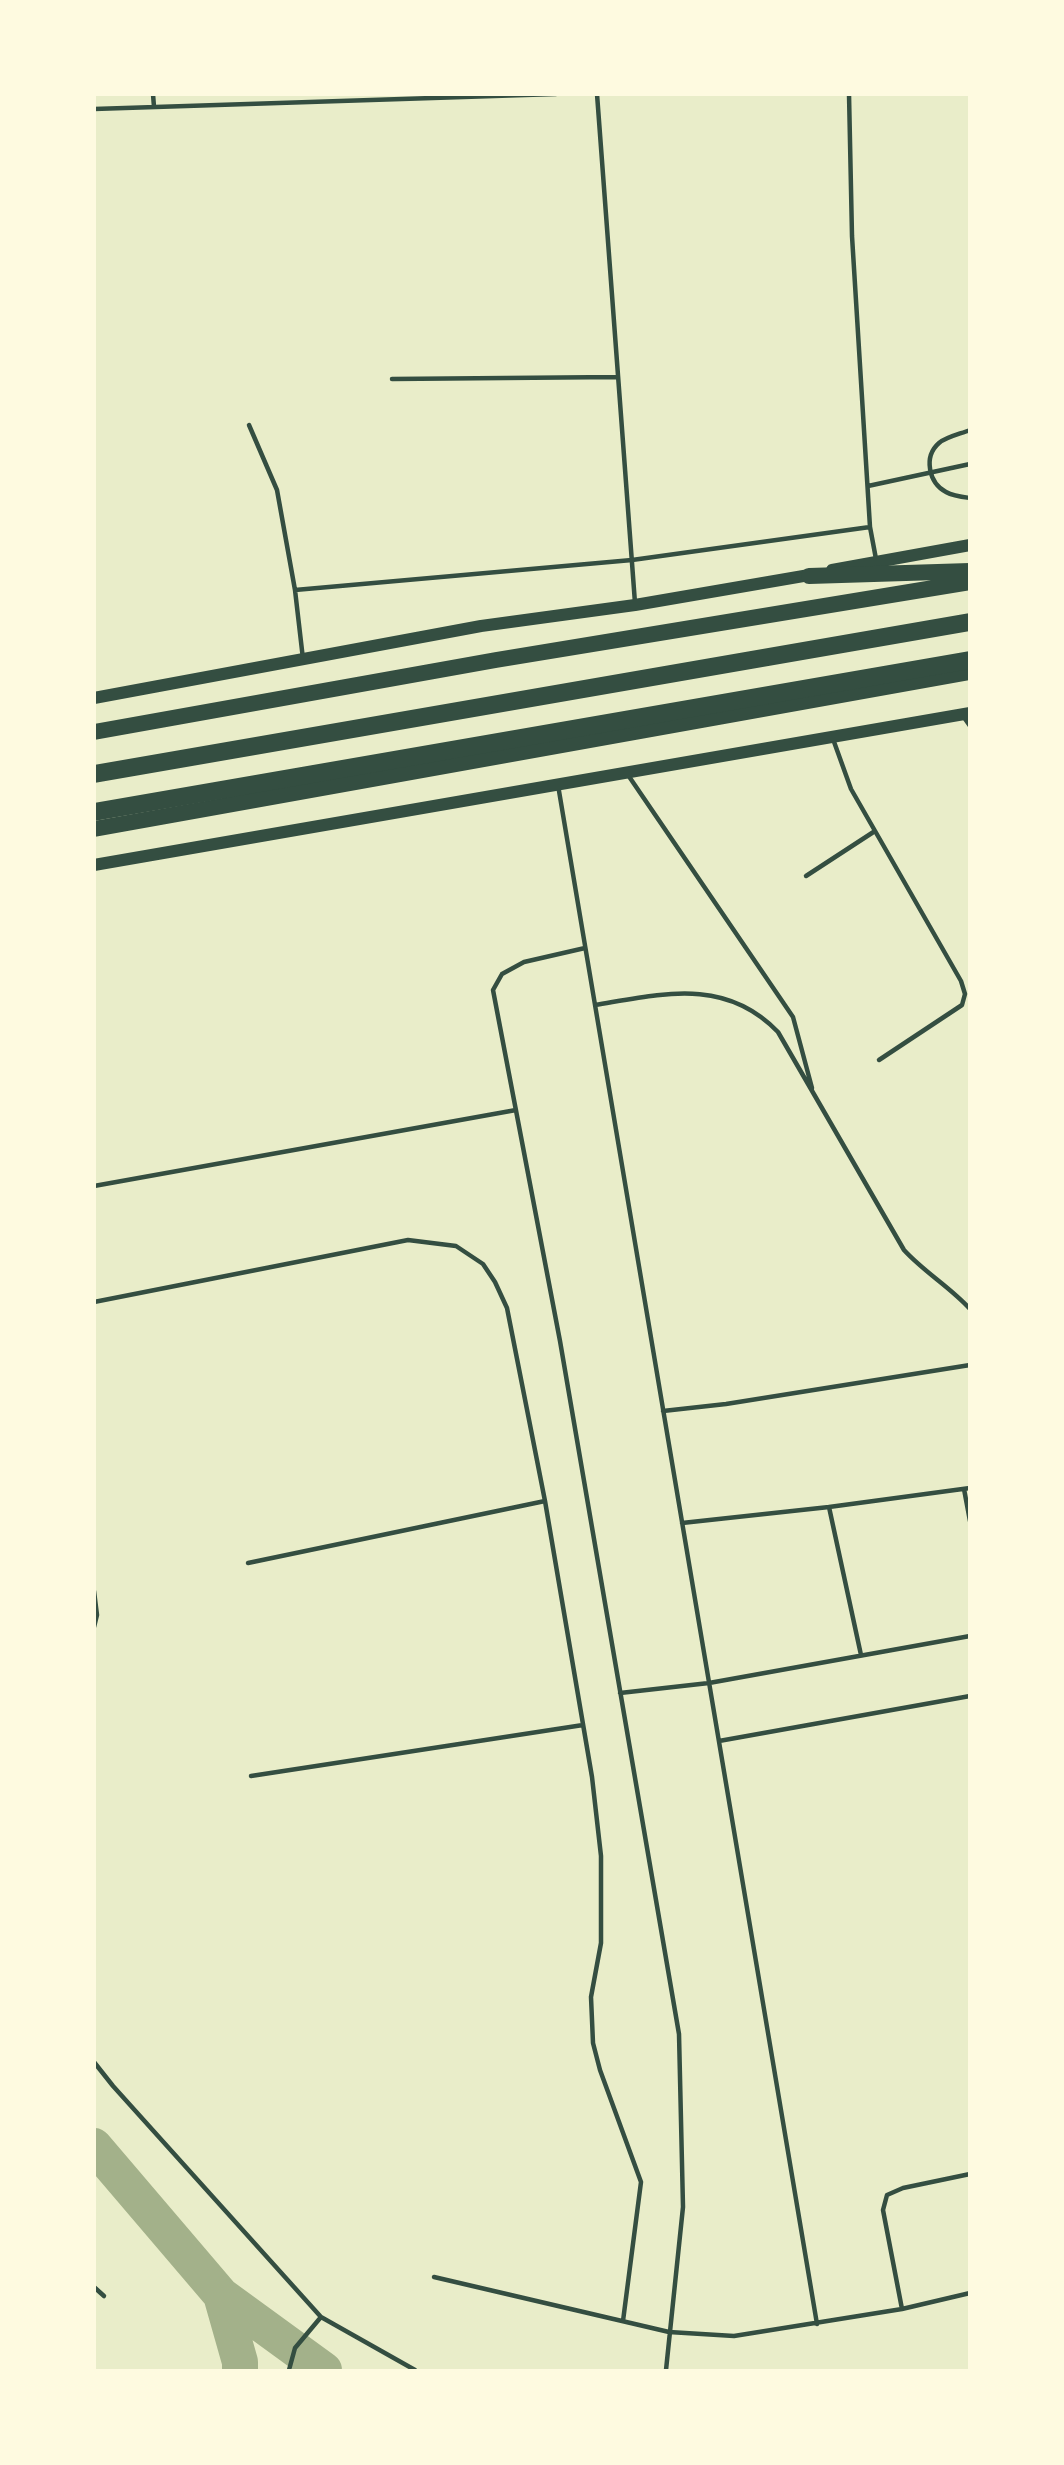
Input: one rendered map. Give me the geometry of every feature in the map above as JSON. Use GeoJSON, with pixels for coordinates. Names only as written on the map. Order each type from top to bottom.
{"type":"FeatureCollection","features":[{"type":"Feature","properties":{"kind":"highway"},"geometry":{"type":"LineString","coordinates":[[809,576],[969,571]]}},
{"type":"Feature","properties":{"kind":"highway"},"geometry":{"type":"LineString","coordinates":[[94,732],[485,662],[969,582]]}},
{"type":"Feature","properties":{"kind":"highway"},"geometry":{"type":"LineString","coordinates":[[94,774],[969,622]]}},
{"type":"Feature","properties":{"kind":"highway"},"geometry":{"type":"LineString","coordinates":[[94,812],[969,660]]}},
{"type":"Feature","properties":{"kind":"highway"},"geometry":{"type":"LineString","coordinates":[[94,829],[969,672]]}},
{"type":"Feature","properties":{"kind":"main road"},"geometry":{"type":"LineString","coordinates":[[94,698],[481,626],[635,605],[809,576],[969,545]]}},
{"type":"Feature","properties":{"kind":"main road"},"geometry":{"type":"LineString","coordinates":[[94,865],[965,713]]}},
{"type":"Feature","properties":{"kind":"lane"},"geometry":{"type":"LineString","coordinates":[[153,94],[154,107]]}},
{"type":"Feature","properties":{"kind":"lane"},"geometry":{"type":"LineString","coordinates":[[94,109],[556,94]]}},
{"type":"Feature","properties":{"kind":"lane"},"geometry":{"type":"LineString","coordinates":[[597,94],[635,605]]}},
{"type":"Feature","properties":{"kind":"lane"},"geometry":{"type":"LineString","coordinates":[[849,94],[852,236],[870,526],[877,562]]}},
{"type":"Feature","properties":{"kind":"lane"},"geometry":{"type":"LineString","coordinates":[[392,380],[618,377]]}},
{"type":"Feature","properties":{"kind":"lane"},"geometry":{"type":"LineString","coordinates":[[249,425],[277,490],[295,590],[303,659]]}},
{"type":"Feature","properties":{"kind":"lane"},"geometry":{"type":"LineString","coordinates":[[969,430],[940,442],[929,459],[930,473],[944,492],[969,498]]}},
{"type":"Feature","properties":{"kind":"lane"},"geometry":{"type":"LineString","coordinates":[[868,486],[969,464]]}},
{"type":"Feature","properties":{"kind":"lane"},"geometry":{"type":"LineString","coordinates":[[295,590],[632,560],[870,526]]}},
{"type":"Feature","properties":{"kind":"lane"},"geometry":{"type":"LineString","coordinates":[[965,713],[969,726]]}},
{"type":"Feature","properties":{"kind":"lane"},"geometry":{"type":"LineString","coordinates":[[832,736],[851,789],[962,981],[965,994],[962,1005],[879,1060]]}},
{"type":"Feature","properties":{"kind":"lane"},"geometry":{"type":"LineString","coordinates":[[627,772],[794,1017],[814,1096]]}},
{"type":"Feature","properties":{"kind":"lane"},"geometry":{"type":"LineString","coordinates":[[558,784],[817,2324]]}},
{"type":"Feature","properties":{"kind":"lane"},"geometry":{"type":"LineString","coordinates":[[806,876],[875,831]]}},
{"type":"Feature","properties":{"kind":"lane"},"geometry":{"type":"LineString","coordinates":[[585,948],[524,962],[502,974],[493,990],[560,1341],[679,2034],[683,2207],[666,2370]]}},
{"type":"Feature","properties":{"kind":"lane"},"geometry":{"type":"LineString","coordinates":[[595,1005],[669,992],[722,996],[765,1019],[778,1032],[904,1250],[919,1267],[959,1297],[969,1309]]}},
{"type":"Feature","properties":{"kind":"lane"},"geometry":{"type":"LineString","coordinates":[[94,1186],[516,1110]]}},
{"type":"Feature","properties":{"kind":"lane"},"geometry":{"type":"LineString","coordinates":[[94,1302],[408,1240],[456,1246],[483,1264],[495,1282],[507,1308],[545,1501],[583,1725],[601,1856],[601,1943],[591,1996],[593,2043],[600,2070],[641,2182],[623,2321]]}},
{"type":"Feature","properties":{"kind":"lane"},"geometry":{"type":"LineString","coordinates":[[663,1411],[726,1404],[969,1365]]}},
{"type":"Feature","properties":{"kind":"lane"},"geometry":{"type":"LineString","coordinates":[[682,1523],[830,1507],[967,1488],[969,1521]]}},
{"type":"Feature","properties":{"kind":"lane"},"geometry":{"type":"LineString","coordinates":[[248,1563],[545,1501]]}},
{"type":"Feature","properties":{"kind":"lane"},"geometry":{"type":"LineString","coordinates":[[830,1507],[861,1655]]}},
{"type":"Feature","properties":{"kind":"lane"},"geometry":{"type":"LineString","coordinates":[[94,1591],[97,1615],[94,1627]]}},
{"type":"Feature","properties":{"kind":"lane"},"geometry":{"type":"LineString","coordinates":[[620,1693],[709,1683],[969,1636]]}},
{"type":"Feature","properties":{"kind":"lane"},"geometry":{"type":"LineString","coordinates":[[719,1741],[969,1696]]}},
{"type":"Feature","properties":{"kind":"lane"},"geometry":{"type":"LineString","coordinates":[[251,1776],[583,1725]]}},
{"type":"Feature","properties":{"kind":"lane"},"geometry":{"type":"LineString","coordinates":[[94,2062],[321,2317],[415,2370]]}},
{"type":"Feature","properties":{"kind":"lane"},"geometry":{"type":"LineString","coordinates":[[902,2309],[883,2210],[888,2195],[903,2188],[969,2174]]}},
{"type":"Feature","properties":{"kind":"lane"},"geometry":{"type":"LineString","coordinates":[[434,2277],[669,2332],[734,2336],[902,2309],[969,2293]]}},
{"type":"Feature","properties":{"kind":"lane"},"geometry":{"type":"LineString","coordinates":[[94,2287],[104,2296]]}},
{"type":"Feature","properties":{"kind":"lane"},"geometry":{"type":"LineString","coordinates":[[289,2370],[295,2348],[321,2317]]}},
{"type":"Feature","properties":{"kind":"waterway"},"geometry":{"type":"LineString","coordinates":[[94,2146],[221,2295],[240,2362],[240,2370]]}},
{"type":"Feature","properties":{"kind":"waterway"},"geometry":{"type":"LineString","coordinates":[[221,2295],[324,2370]]}}]}
